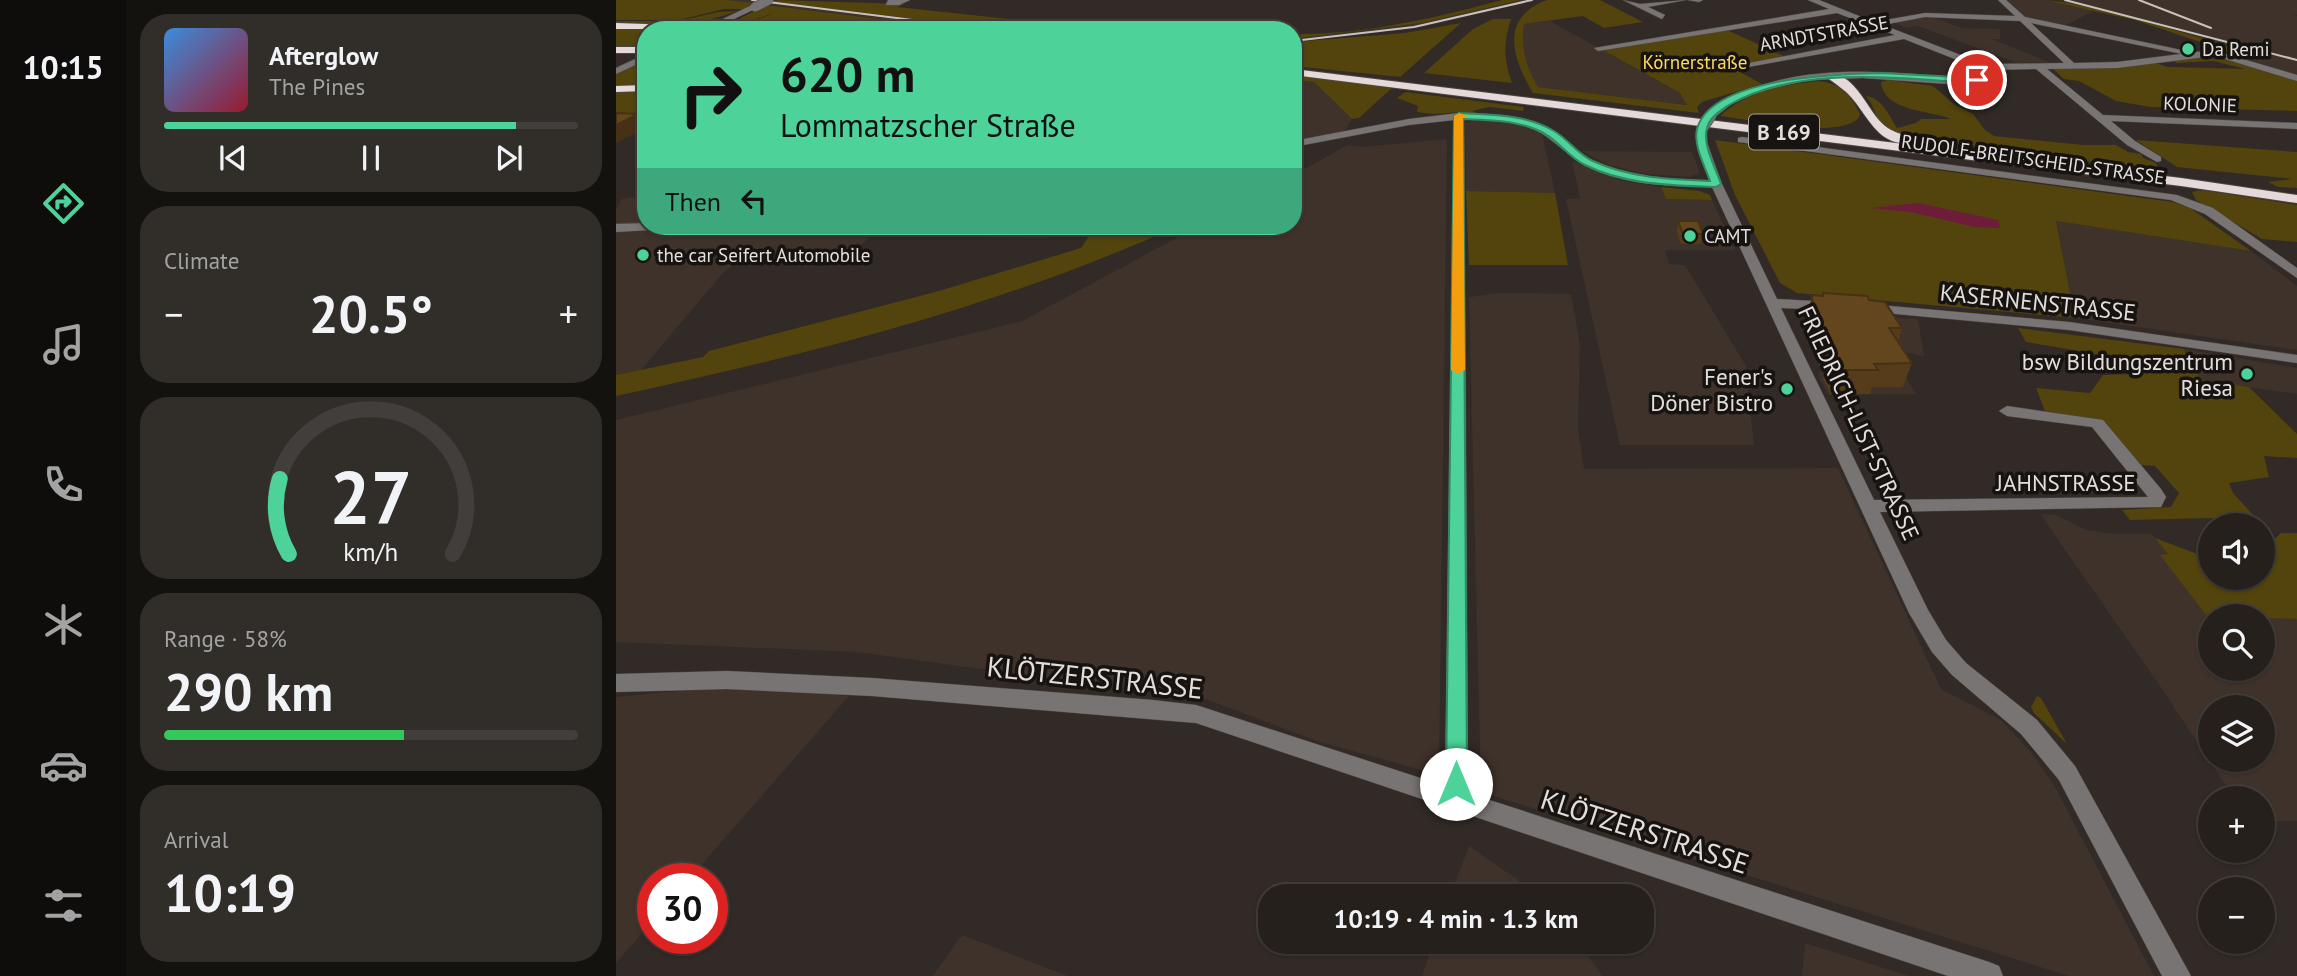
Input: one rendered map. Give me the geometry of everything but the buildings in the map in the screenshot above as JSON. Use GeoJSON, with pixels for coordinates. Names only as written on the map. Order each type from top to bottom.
{"type":"FeatureCollection","features":[{"type":"Feature","properties":{"kind":"highway"},"geometry":{"type":"LineString","coordinates":[[619,26],[637,27]]}},
{"type":"Feature","properties":{"kind":"highway"},"geometry":{"type":"LineString","coordinates":[[616,51],[637,54]]}},
{"type":"Feature","properties":{"kind":"highway","name":"B 169"},"geometry":{"type":"LineString","coordinates":[[1302,71],[2297,199]]}},
{"type":"Feature","properties":{"kind":"highway","name":"B 169"},"geometry":{"type":"LineString","coordinates":[[1302,71],[1803,130],[2297,194]]}},
{"type":"Feature","properties":{"kind":"highway"},"geometry":{"type":"LineString","coordinates":[[1833,76],[1853,92],[1866,115],[1881,131],[1932,146]]}},
{"type":"Feature","properties":{"kind":"highway"},"geometry":{"type":"LineString","coordinates":[[616,89],[637,89]]}},
{"type":"Feature","properties":{"kind":"highway"},"geometry":{"type":"LineString","coordinates":[[1450,90],[1516,103],[1703,127],[1928,155],[1972,156]]}},
{"type":"Feature","properties":{"kind":"highway"},"geometry":{"type":"LineString","coordinates":[[1803,130],[1851,126],[1866,115]]}},
{"type":"Feature","properties":{"kind":"street"},"geometry":{"type":"LineString","coordinates":[[724,21],[769,0]]}},
{"type":"Feature","properties":{"kind":"street"},"geometry":{"type":"LineString","coordinates":[[892,0],[889,3],[903,3],[906,0]]}},
{"type":"Feature","properties":{"kind":"street"},"geometry":{"type":"LineString","coordinates":[[1627,0],[1662,17]]}},
{"type":"Feature","properties":{"kind":"street"},"geometry":{"type":"LineString","coordinates":[[1639,6],[1682,0]]}},
{"type":"Feature","properties":{"kind":"street"},"geometry":{"type":"LineString","coordinates":[[1692,0],[1699,0]]}},
{"type":"Feature","properties":{"kind":"street"},"geometry":{"type":"LineString","coordinates":[[1812,0],[1983,66],[2116,65],[2195,54]]}},
{"type":"Feature","properties":{"kind":"street"},"geometry":{"type":"LineString","coordinates":[[2002,0],[2070,64]]}},
{"type":"Feature","properties":{"kind":"street"},"geometry":{"type":"LineString","coordinates":[[1598,48],[1839,10]]}},
{"type":"Feature","properties":{"kind":"street"},"geometry":{"type":"LineString","coordinates":[[1873,24],[1925,15],[2022,19],[2195,54],[2218,55],[2297,78]]}},
{"type":"Feature","properties":{"kind":"street","name":"ARNDTSTRASSE"},"geometry":{"type":"LineString","coordinates":[[1748,64],[1906,36]]}},
{"type":"Feature","properties":{"kind":"street"},"geometry":{"type":"LineString","coordinates":[[616,71],[637,59]]}},
{"type":"Feature","properties":{"kind":"street","name":"RUDOLF-BREITSCHEID-STRASSE"},"geometry":{"type":"LineString","coordinates":[[2037,65],[2131,143],[2157,159]]}},
{"type":"Feature","properties":{"kind":"street"},"geometry":{"type":"LineString","coordinates":[[1703,127],[1711,114],[1729,100],[1750,91],[1791,81],[1833,76],[1897,76],[1971,81],[1988,75],[1983,66]]}},
{"type":"Feature","properties":{"kind":"street"},"geometry":{"type":"LineString","coordinates":[[1459,116],[1456,784],[1461,802]]}},
{"type":"Feature","properties":{"kind":"street"},"geometry":{"type":"LineString","coordinates":[[1302,142],[1459,116],[1504,118],[1551,133],[1587,162],[1626,176],[1664,182],[1716,184]]}},
{"type":"Feature","properties":{"kind":"street","name":"KOLONIE"},"geometry":{"type":"LineString","coordinates":[[2101,118],[2297,126]]}},
{"type":"Feature","properties":{"kind":"street","name":"FRIEDRICH-LIST-STRASSE"},"geometry":{"type":"LineString","coordinates":[[1703,127],[1702,143],[1716,184],[1920,613],[1939,646],[1974,684],[2029,727],[2067,773],[2177,976]]}},
{"type":"Feature","properties":{"kind":"street","name":"RUDOLF-BREITSCHEID-STRASSE"},"geometry":{"type":"LineString","coordinates":[[1742,140],[2173,197],[2209,211],[2297,274]]}},
{"type":"Feature","properties":{"kind":"street"},"geometry":{"type":"LineString","coordinates":[[616,228],[637,227]]}},
{"type":"Feature","properties":{"kind":"street","name":"KASERNENSTRASSE"},"geometry":{"type":"LineString","coordinates":[[1773,303],[1956,314],[2069,326],[2297,359]]}},
{"type":"Feature","properties":{"kind":"street","name":"JAHNSTRASSE"},"geometry":{"type":"LineString","coordinates":[[1868,506],[2155,503],[2155,493],[2097,423],[2086,419],[2007,411]]}},
{"type":"Feature","properties":{"kind":"street","name":"KLÖTZERSTRASSE"},"geometry":{"type":"LineString","coordinates":[[616,683],[727,680],[872,687],[1196,714],[1989,976]]}},
{"type":"Feature","properties":{"kind":"shaded area"},"geometry":{"type":"Polygon","coordinates":[[[728,0],[760,0],[932,21],[895,21],[728,0]]]}},
{"type":"Feature","properties":{"kind":"shaded area"},"geometry":{"type":"Polygon","coordinates":[[[1521,0],[1536,0],[1427,26],[1302,41],[1302,38],[1422,23],[1521,0]]]}},
{"type":"Feature","properties":{"kind":"shaded area"},"geometry":{"type":"Polygon","coordinates":[[[2004,0],[2044,0],[2094,11],[2064,26],[2023,17],[2004,0]]]}},
{"type":"Feature","properties":{"kind":"shaded area"},"geometry":{"type":"Polygon","coordinates":[[[2056,0],[2297,0],[2297,15],[2292,14],[2297,16],[2297,76],[2238,58],[2242,56],[2233,53],[2245,51],[2138,19],[2056,0]]]}},
{"type":"Feature","properties":{"kind":"shaded area"},"geometry":{"type":"Polygon","coordinates":[[[1930,16],[1962,28],[2000,29],[2000,39],[1992,39],[2049,62],[2017,63],[1918,26],[1907,28],[1892,22],[1930,16]]]}},
{"type":"Feature","properties":{"kind":"shaded area"},"geometry":{"type":"Polygon","coordinates":[[[1550,21],[1680,93],[1688,105],[1538,87],[1526,66],[1522,45],[1524,24],[1550,21]]]}},
{"type":"Feature","properties":{"kind":"shaded area"},"geometry":{"type":"Polygon","coordinates":[[[1302,81],[1314,82],[1352,119],[1344,132],[1302,139],[1302,81]]]}},
{"type":"Feature","properties":{"kind":"shaded area"},"geometry":{"type":"Polygon","coordinates":[[[1476,119],[1506,121],[1542,133],[1555,193],[1466,191],[1465,123],[1476,119]]]}},
{"type":"Feature","properties":{"kind":"shaded area"},"geometry":{"type":"Polygon","coordinates":[[[1447,139],[1439,775],[1317,741],[1208,700],[857,652],[616,642],[616,420],[1022,321],[1182,235],[1302,235],[1302,170],[1348,145],[1362,147],[1447,139]]]}},
{"type":"Feature","properties":{"kind":"shaded area"},"geometry":{"type":"Polygon","coordinates":[[[1582,151],[1692,152],[1700,173],[1689,177],[1645,174],[1609,165],[1582,151]]]}},
{"type":"Feature","properties":{"kind":"shaded area"},"geometry":{"type":"Polygon","coordinates":[[[1572,161],[1620,180],[1661,187],[1666,199],[1712,200],[1735,250],[1665,250],[1669,264],[1685,265],[1746,366],[1754,445],[1620,445],[1566,199],[1580,198],[1572,161]]]}},
{"type":"Feature","properties":{"kind":"shaded area"},"geometry":{"type":"Polygon","coordinates":[[[637,196],[637,223],[616,224],[616,210],[622,199],[637,196]]]}},
{"type":"Feature","properties":{"kind":"shaded area"},"geometry":{"type":"Polygon","coordinates":[[[1918,203],[1998,220],[2000,228],[1975,227],[1911,212],[1870,208],[1918,203]]]}},
{"type":"Feature","properties":{"kind":"shaded area"},"geometry":{"type":"Polygon","coordinates":[[[2056,221],[2251,251],[2297,286],[2297,350],[2075,318],[2056,221]]]}},
{"type":"Feature","properties":{"kind":"shaded area"},"geometry":{"type":"Polygon","coordinates":[[[637,230],[637,235],[871,235],[846,261],[740,259],[723,273],[641,370],[616,375],[616,231],[637,230]]]}},
{"type":"Feature","properties":{"kind":"shaded area"},"geometry":{"type":"Polygon","coordinates":[[[954,235],[1048,235],[1046,238],[953,237],[954,235]]]}},
{"type":"Feature","properties":{"kind":"shaded area"},"geometry":{"type":"Polygon","coordinates":[[[1500,293],[1571,294],[1580,345],[1578,428],[1584,469],[1838,468],[1941,689],[2001,720],[2030,751],[2054,785],[2154,976],[2069,976],[1481,792],[1469,297],[1500,293]]]}},
{"type":"Feature","properties":{"kind":"shaded area"},"geometry":{"type":"Polygon","coordinates":[[[1816,314],[1918,319],[1924,356],[1903,352],[1904,374],[1916,394],[1828,395],[1819,377],[1820,368],[1803,324],[1804,317],[1816,314]]]}},
{"type":"Feature","properties":{"kind":"shaded area","name":"bsw Bildungszentrum Riesa"},"geometry":{"type":"Polygon","coordinates":[[[2184,349],[2297,368],[2297,394],[2200,380],[2184,349]]]}},
{"type":"Feature","properties":{"kind":"shaded area"},"geometry":{"type":"Polygon","coordinates":[[[2040,514],[2056,515],[2086,530],[2114,534],[2152,534],[2155,538],[2198,554],[2198,590],[2275,590],[2275,539],[2281,533],[2297,533],[2297,821],[2275,821],[2275,786],[2226,786],[2217,772],[2275,772],[2275,695],[2198,695],[2198,744],[2040,514]]]}},
{"type":"Feature","properties":{"kind":"shaded area"},"geometry":{"type":"Polygon","coordinates":[[[727,686],[849,696],[703,863],[637,863],[637,939],[616,963],[616,697],[727,686]]]}},
{"type":"Feature","properties":{"kind":"shaded area"},"geometry":{"type":"Polygon","coordinates":[[[1469,846],[1522,884],[1455,884],[1469,846]]]}},
{"type":"Feature","properties":{"kind":"shaded area"},"geometry":{"type":"Polygon","coordinates":[[[962,935],[1068,976],[933,976],[962,935]]]}},
{"type":"Feature","properties":{"kind":"shaded area"},"geometry":{"type":"Polygon","coordinates":[[[1805,943],[1909,976],[1802,976],[1805,943]]]}},
{"type":"Feature","properties":{"kind":"shaded area"},"geometry":{"type":"Polygon","coordinates":[[[1430,954],[1586,954],[1602,976],[1422,976],[1430,954]]]}},
{"type":"Feature","properties":{"kind":"green space"},"geometry":{"type":"Polygon","coordinates":[[[616,0],[727,0],[754,3],[743,9],[724,9],[679,20],[616,20],[616,0]]]}},
{"type":"Feature","properties":{"kind":"green space"},"geometry":{"type":"Polygon","coordinates":[[[1502,0],[1521,0],[1422,23],[1302,38],[1302,34],[1346,32],[1425,19],[1502,0]]]}},
{"type":"Feature","properties":{"kind":"green space","name":"Körnerstraße"},"geometry":{"type":"Polygon","coordinates":[[[1547,0],[1600,0],[1643,22],[1604,28],[1583,16],[1524,24],[1525,57],[1538,87],[1687,105],[1680,93],[1601,49],[1727,30],[1786,57],[1729,66],[1762,84],[1702,102],[1697,107],[1699,113],[1533,93],[1520,66],[1514,40],[1522,17],[1547,0]]]}},
{"type":"Feature","properties":{"kind":"green space"},"geometry":{"type":"Polygon","coordinates":[[[2044,0],[2070,3],[2138,19],[2247,52],[2233,53],[2135,20],[2044,0]]]}},
{"type":"Feature","properties":{"kind":"green space"},"geometry":{"type":"Polygon","coordinates":[[[773,2],[905,4],[897,7],[1027,21],[931,21],[773,2]]]}},
{"type":"Feature","properties":{"kind":"green space"},"geometry":{"type":"Polygon","coordinates":[[[766,5],[895,21],[753,21],[775,13],[750,21],[735,21],[766,5]]]}},
{"type":"Feature","properties":{"kind":"green space"},"geometry":{"type":"Polygon","coordinates":[[[738,11],[707,20],[679,21],[718,12],[738,11]]]}},
{"type":"Feature","properties":{"kind":"green space"},"geometry":{"type":"Polygon","coordinates":[[[1493,19],[1511,19],[1506,51],[1512,83],[1424,73],[1473,29],[1493,19]]]}},
{"type":"Feature","properties":{"kind":"green space"},"geometry":{"type":"Polygon","coordinates":[[[616,21],[637,21],[637,24],[616,24],[616,21]]]}},
{"type":"Feature","properties":{"kind":"green space"},"geometry":{"type":"Polygon","coordinates":[[[1461,23],[1400,77],[1302,67],[1302,41],[1405,33],[1461,23]]]}},
{"type":"Feature","properties":{"kind":"green space"},"geometry":{"type":"Polygon","coordinates":[[[616,28],[637,29],[637,47],[616,46],[616,28]]]}},
{"type":"Feature","properties":{"kind":"green space"},"geometry":{"type":"Polygon","coordinates":[[[2197,57],[2228,60],[2297,81],[2297,111],[2150,107],[2116,101],[2079,81],[2064,79],[2053,69],[2155,63],[2168,67],[2246,69],[2213,61],[2177,63],[2172,60],[2197,57]]]}},
{"type":"Feature","properties":{"kind":"green space"},"geometry":{"type":"Polygon","coordinates":[[[637,65],[637,86],[616,86],[616,74],[637,65]]]}},
{"type":"Feature","properties":{"kind":"green space"},"geometry":{"type":"Polygon","coordinates":[[[1302,75],[1393,87],[1359,118],[1352,119],[1314,82],[1302,81],[1302,75]]]}},
{"type":"Feature","properties":{"kind":"green space"},"geometry":{"type":"Polygon","coordinates":[[[1888,80],[1933,86],[1955,105],[1973,114],[1985,130],[1994,136],[2083,145],[2116,145],[2156,163],[2159,171],[1953,143],[1937,137],[1892,133],[1877,117],[1866,96],[1881,104],[1897,128],[1921,119],[1951,119],[1899,105],[1884,92],[1881,82],[1888,80]]]}},
{"type":"Feature","properties":{"kind":"green space"},"geometry":{"type":"Polygon","coordinates":[[[1818,81],[1832,84],[1844,91],[1860,114],[1858,119],[1846,125],[1812,128],[1720,116],[1730,107],[1753,95],[1778,87],[1818,81]]]}},
{"type":"Feature","properties":{"kind":"green space"},"geometry":{"type":"Polygon","coordinates":[[[637,91],[637,114],[616,113],[616,92],[637,91]]]}},
{"type":"Feature","properties":{"kind":"green space"},"geometry":{"type":"Polygon","coordinates":[[[1405,92],[1524,107],[1523,111],[1489,107],[1472,111],[1480,114],[1410,121],[1463,112],[1417,112],[1418,106],[1397,98],[1405,92]]]}},
{"type":"Feature","properties":{"kind":"green space"},"geometry":{"type":"Polygon","coordinates":[[[1715,140],[2173,202],[2190,208],[2251,251],[2056,221],[2075,318],[1797,293],[1780,283],[1735,195],[1715,140]]]}},
{"type":"Feature","properties":{"kind":"green space"},"geometry":{"type":"Polygon","coordinates":[[[2136,140],[2297,152],[2297,188],[2278,187],[2268,182],[2292,179],[2177,167],[2136,140]]]}},
{"type":"Feature","properties":{"kind":"green space"},"geometry":{"type":"Polygon","coordinates":[[[1661,187],[1699,191],[1710,195],[1712,200],[1666,199],[1661,187]]]}},
{"type":"Feature","properties":{"kind":"green space"},"geometry":{"type":"Polygon","coordinates":[[[2202,190],[2297,205],[2297,242],[2262,239],[2196,200],[2192,192],[2202,190]]]}},
{"type":"Feature","properties":{"kind":"green space"},"geometry":{"type":"Polygon","coordinates":[[[1466,191],[1555,193],[1568,265],[1469,265],[1466,191]]]}},
{"type":"Feature","properties":{"kind":"green space"},"geometry":{"type":"Polygon","coordinates":[[[1090,235],[1157,235],[1042,281],[902,326],[759,364],[616,396],[616,375],[703,357],[709,351],[939,291],[1081,248],[1090,235]]]}},
{"type":"Feature","properties":{"kind":"green space"},"geometry":{"type":"Polygon","coordinates":[[[2018,328],[2184,349],[2201,380],[2249,387],[2297,434],[2297,458],[2264,456],[2269,477],[2229,483],[2233,493],[2251,513],[2198,513],[2198,518],[2130,520],[2122,510],[2171,507],[2179,493],[2155,466],[2141,465],[2103,421],[2045,411],[2036,388],[2090,393],[2103,375],[2136,374],[2126,359],[2026,342],[2018,328]]]}},
{"type":"Feature","properties":{"kind":"green space"},"geometry":{"type":"Polygon","coordinates":[[[2281,533],[2297,533],[2297,619],[2275,618],[2275,604],[2198,604],[2160,555],[2168,554],[2155,538],[2198,554],[2198,590],[2275,590],[2275,539],[2281,533]]]}},
{"type":"Feature","properties":{"kind":"green space"},"geometry":{"type":"Polygon","coordinates":[[[2037,696],[2041,698],[2067,744],[2034,713],[2031,707],[2037,696]]]}},
{"type":"Feature","properties":{"kind":"railway"},"geometry":{"type":"LineString","coordinates":[[752,0],[921,21]]}},
{"type":"Feature","properties":{"kind":"railway"},"geometry":{"type":"LineString","coordinates":[[1302,40],[1414,27],[1532,0]]}},
{"type":"Feature","properties":{"kind":"railway"},"geometry":{"type":"LineString","coordinates":[[2065,0],[2297,60]]}},
{"type":"Feature","properties":{"kind":"railway"},"geometry":{"type":"LineString","coordinates":[[2139,0],[2211,28]]}},
{"type":"Feature","properties":{"kind":"slow traffic"},"geometry":{"type":"LineString","coordinates":[[1458,370],[1459,116],[1463,116]]}},
{"type":"Feature","properties":{"kind":"place","name":"Da Remi"},"geometry":{"type":"Point","coordinates":[2188,49]}},
{"type":"Feature","properties":{"kind":"place","name":"CAMT"},"geometry":{"type":"Point","coordinates":[1690,236]}},
{"type":"Feature","properties":{"kind":"place","name":"the car Seifert Automobile"},"geometry":{"type":"Point","coordinates":[643,255]}},
{"type":"Feature","properties":{"kind":"place","name":"bsw Bildungszentrum Riesa"},"geometry":{"type":"Point","coordinates":[2247,374]}},
{"type":"Feature","properties":{"kind":"place","name":"Fener's Döner Bistro"},"geometry":{"type":"Point","coordinates":[1787,389]}},
{"type":"Feature","properties":{"kind":"route"},"geometry":{"type":"LineString","coordinates":[[1456,784],[1459,116],[1488,116],[1527,123],[1551,133],[1587,162],[1614,173],[1645,180],[1716,184],[1704,153],[1702,129],[1717,109],[1729,100],[1750,91],[1791,81],[1833,76],[1977,80]]}}]}
